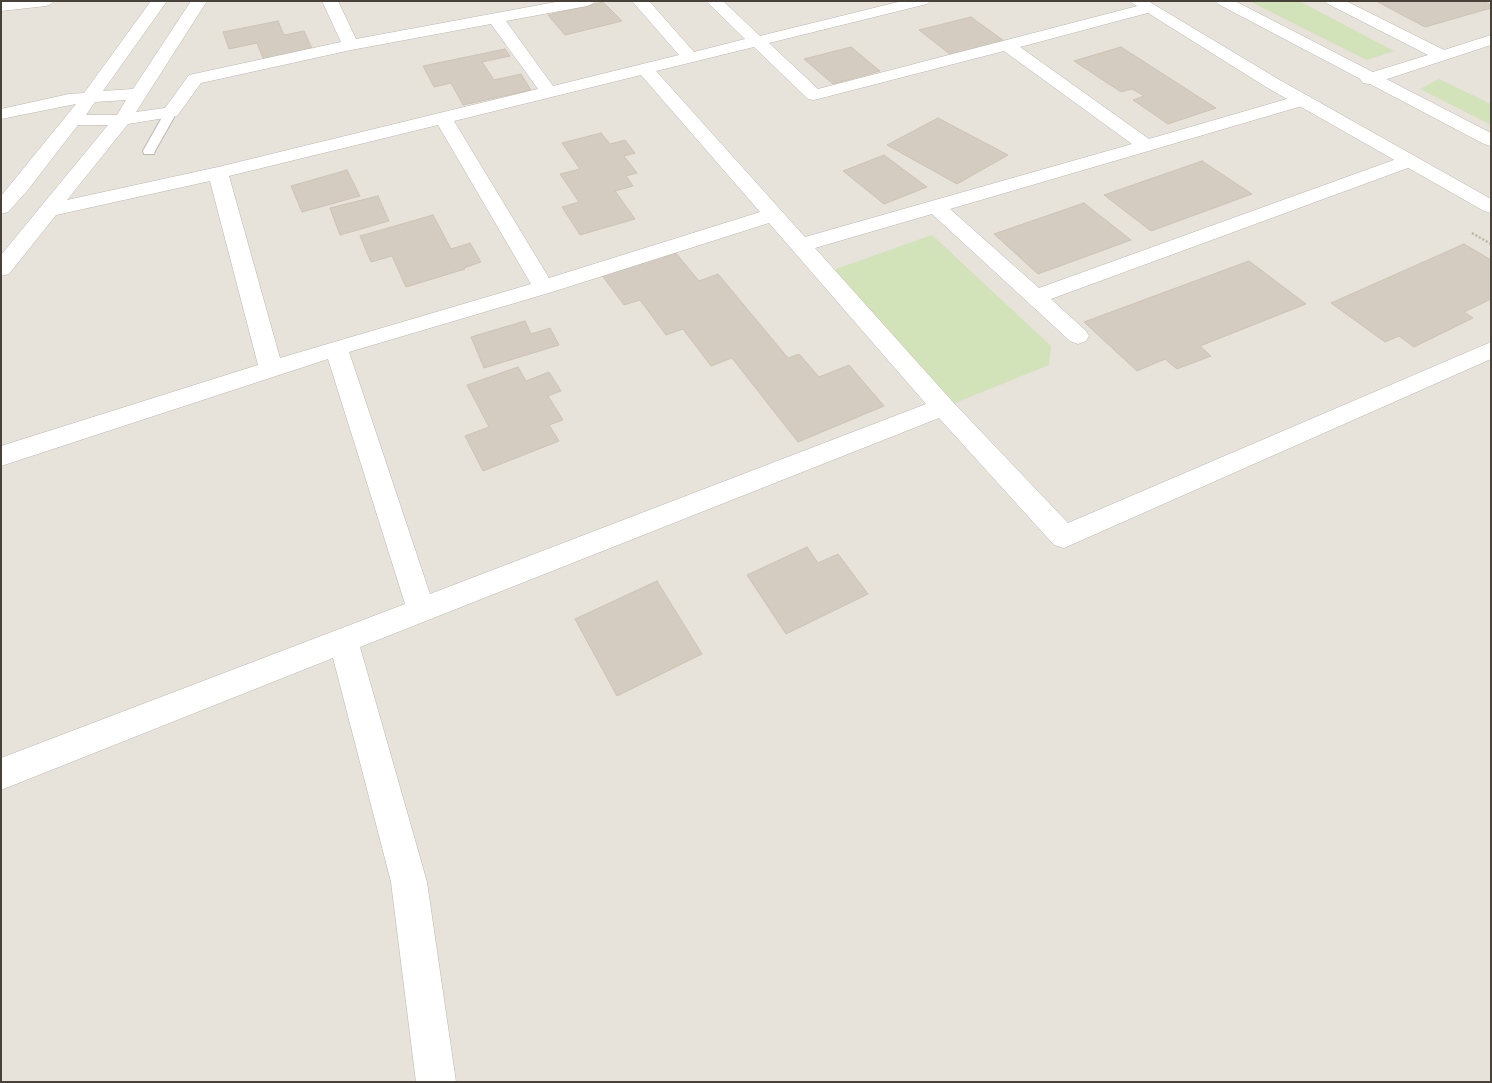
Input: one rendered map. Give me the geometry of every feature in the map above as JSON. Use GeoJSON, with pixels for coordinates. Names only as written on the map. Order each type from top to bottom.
{"type":"FeatureCollection","features":[{"type":"Feature","properties":{"kind":"street"},"geometry":{"type":"LineString","coordinates":[[1,6],[46,1]]}},
{"type":"Feature","properties":{"kind":"street"},"geometry":{"type":"LineString","coordinates":[[1,208],[20,187],[72,120],[159,1]]}},
{"type":"Feature","properties":{"kind":"street"},"geometry":{"type":"LineString","coordinates":[[1,269],[51,210],[122,120],[199,1]]}},
{"type":"Feature","properties":{"kind":"street"},"geometry":{"type":"LineString","coordinates":[[330,1],[351,45]]}},
{"type":"Feature","properties":{"kind":"street"},"geometry":{"type":"LineString","coordinates":[[72,120],[122,120],[171,112],[195,80],[351,45],[587,1]]}},
{"type":"Feature","properties":{"kind":"street"},"geometry":{"type":"LineString","coordinates":[[640,1],[690,57]]}},
{"type":"Feature","properties":{"kind":"street"},"geometry":{"type":"LineString","coordinates":[[714,1],[814,95],[1007,45],[1143,5],[1303,100],[1491,207]]}},
{"type":"Feature","properties":{"kind":"street"},"geometry":{"type":"LineString","coordinates":[[51,210],[218,174],[922,1]]}},
{"type":"Feature","properties":{"kind":"street"},"geometry":{"type":"LineString","coordinates":[[1223,1],[1369,79],[1491,140]]}},
{"type":"Feature","properties":{"kind":"street"},"geometry":{"type":"LineString","coordinates":[[1333,1],[1444,56]]}},
{"type":"Feature","properties":{"kind":"street"},"geometry":{"type":"LineString","coordinates":[[496,19],[549,92]]}},
{"type":"Feature","properties":{"kind":"street"},"geometry":{"type":"LineString","coordinates":[[1369,79],[1491,40]]}},
{"type":"Feature","properties":{"kind":"street"},"geometry":{"type":"LineString","coordinates":[[1007,45],[1146,145]]}},
{"type":"Feature","properties":{"kind":"street"},"geometry":{"type":"LineString","coordinates":[[645,69],[943,407],[1064,537],[1491,350]]}},
{"type":"Feature","properties":{"kind":"street"},"geometry":{"type":"LineString","coordinates":[[1,114],[89,96],[140,94]]}},
{"type":"Feature","properties":{"kind":"street"},"geometry":{"type":"LineString","coordinates":[[802,245],[1303,100]]}},
{"type":"Feature","properties":{"kind":"street"},"geometry":{"type":"LineString","coordinates":[[444,118],[544,288]]}},
{"type":"Feature","properties":{"kind":"street"},"geometry":{"type":"LineString","coordinates":[[1036,297],[1409,161]]}},
{"type":"Feature","properties":{"kind":"street"},"geometry":{"type":"LineString","coordinates":[[218,174],[271,369]]}},
{"type":"Feature","properties":{"kind":"street"},"geometry":{"type":"LineString","coordinates":[[935,206],[1078,336]]}},
{"type":"Feature","properties":{"kind":"street"},"geometry":{"type":"LineString","coordinates":[[1,456],[336,348],[544,288],[773,215]]}},
{"type":"Feature","properties":{"kind":"street"},"geometry":{"type":"LineString","coordinates":[[336,348],[421,610]]}},
{"type":"Feature","properties":{"kind":"street"},"geometry":{"type":"LineString","coordinates":[[1,774],[343,639],[943,407]]}},
{"type":"Feature","properties":{"kind":"street"},"geometry":{"type":"LineString","coordinates":[[343,639],[409,882],[436,1082]]}},
{"type":"Feature","properties":{"kind":"lane"},"geometry":{"type":"LineString","coordinates":[[149,151],[171,112]]}},
{"type":"Feature","properties":{"kind":"shaded area"},"geometry":{"type":"Polygon","coordinates":[[[1,1],[1491,1],[1491,1082],[1,1082],[1,1]]]}},
{"type":"Feature","properties":{"kind":"green space"},"geometry":{"type":"Polygon","coordinates":[[[1249,1],[1299,1],[1394,51],[1367,60],[1249,1]]]}},
{"type":"Feature","properties":{"kind":"green space"},"geometry":{"type":"Polygon","coordinates":[[[1439,79],[1491,104],[1491,125],[1420,89],[1439,79]]]}},
{"type":"Feature","properties":{"kind":"green space"},"geometry":{"type":"Polygon","coordinates":[[[932,235],[1051,346],[1049,365],[950,405],[833,270],[932,235]]]}},
{"type":"Feature","properties":{"kind":"building"},"geometry":{"type":"Polygon","coordinates":[[[1376,1],[1483,1],[1491,5],[1491,8],[1425,27],[1376,1]]]}},
{"type":"Feature","properties":{"kind":"building"},"geometry":{"type":"Polygon","coordinates":[[[603,2],[622,21],[565,35],[548,15],[603,2]]]}},
{"type":"Feature","properties":{"kind":"building"},"geometry":{"type":"Polygon","coordinates":[[[971,17],[1004,41],[951,55],[919,30],[971,17]]]}},
{"type":"Feature","properties":{"kind":"building"},"geometry":{"type":"Polygon","coordinates":[[[278,21],[284,35],[304,31],[314,53],[265,63],[257,43],[229,49],[223,32],[278,21]]]}},
{"type":"Feature","properties":{"kind":"building"},"geometry":{"type":"Polygon","coordinates":[[[851,47],[880,71],[833,84],[804,59],[851,47]]]}},
{"type":"Feature","properties":{"kind":"building"},"geometry":{"type":"Polygon","coordinates":[[[1121,47],[1216,108],[1168,124],[1133,100],[1144,96],[1132,89],[1121,92],[1074,61],[1121,47]]]}},
{"type":"Feature","properties":{"kind":"building"},"geometry":{"type":"Polygon","coordinates":[[[505,49],[510,56],[482,62],[494,80],[521,74],[531,90],[463,105],[451,83],[434,87],[423,66],[505,49]]]}},
{"type":"Feature","properties":{"kind":"building"},"geometry":{"type":"Polygon","coordinates":[[[938,118],[1008,155],[957,184],[887,145],[938,118]]]}},
{"type":"Feature","properties":{"kind":"building"},"geometry":{"type":"Polygon","coordinates":[[[601,133],[610,144],[625,140],[635,153],[624,156],[637,173],[626,176],[633,186],[615,191],[635,219],[580,235],[562,207],[579,202],[560,174],[580,169],[562,143],[601,133]]]}},
{"type":"Feature","properties":{"kind":"building"},"geometry":{"type":"Polygon","coordinates":[[[884,155],[927,187],[884,204],[843,171],[884,155]]]}},
{"type":"Feature","properties":{"kind":"building"},"geometry":{"type":"Polygon","coordinates":[[[1202,161],[1252,194],[1151,231],[1104,195],[1202,161]]]}},
{"type":"Feature","properties":{"kind":"building"},"geometry":{"type":"Polygon","coordinates":[[[347,170],[360,196],[302,212],[291,186],[347,170]]]}},
{"type":"Feature","properties":{"kind":"building"},"geometry":{"type":"Polygon","coordinates":[[[378,196],[389,221],[340,235],[330,208],[378,196]]]}},
{"type":"Feature","properties":{"kind":"building"},"geometry":{"type":"Polygon","coordinates":[[[1084,203],[1131,240],[1038,274],[994,234],[1084,203]]]}},
{"type":"Feature","properties":{"kind":"building"},"geometry":{"type":"Polygon","coordinates":[[[433,215],[451,249],[470,243],[481,262],[465,269],[406,287],[392,256],[371,262],[360,236],[433,215]]]}},
{"type":"Feature","properties":{"kind":"building"},"geometry":{"type":"Polygon","coordinates":[[[1464,244],[1491,260],[1491,299],[1464,312],[1473,318],[1414,347],[1399,336],[1385,342],[1331,303],[1464,244]]]}},
{"type":"Feature","properties":{"kind":"building"},"geometry":{"type":"Polygon","coordinates":[[[675,252],[699,281],[718,274],[788,358],[799,354],[819,377],[849,365],[884,406],[798,442],[732,358],[711,366],[683,329],[666,335],[640,300],[624,305],[601,274],[675,252]]]}},
{"type":"Feature","properties":{"kind":"building"},"geometry":{"type":"Polygon","coordinates":[[[1249,261],[1306,304],[1200,346],[1211,356],[1177,369],[1165,359],[1137,371],[1084,322],[1249,261]]]}},
{"type":"Feature","properties":{"kind":"building"},"geometry":{"type":"Polygon","coordinates":[[[525,321],[531,334],[550,328],[559,345],[484,368],[471,337],[525,321]]]}},
{"type":"Feature","properties":{"kind":"building"},"geometry":{"type":"Polygon","coordinates":[[[518,367],[526,381],[549,372],[561,391],[548,396],[563,420],[549,425],[559,441],[483,471],[465,436],[489,427],[467,385],[518,367]]]}},
{"type":"Feature","properties":{"kind":"building"},"geometry":{"type":"Polygon","coordinates":[[[807,547],[818,563],[838,554],[868,594],[786,634],[747,575],[807,547]]]}},
{"type":"Feature","properties":{"kind":"building"},"geometry":{"type":"Polygon","coordinates":[[[657,581],[702,654],[617,696],[575,619],[657,581]]]}}]}
